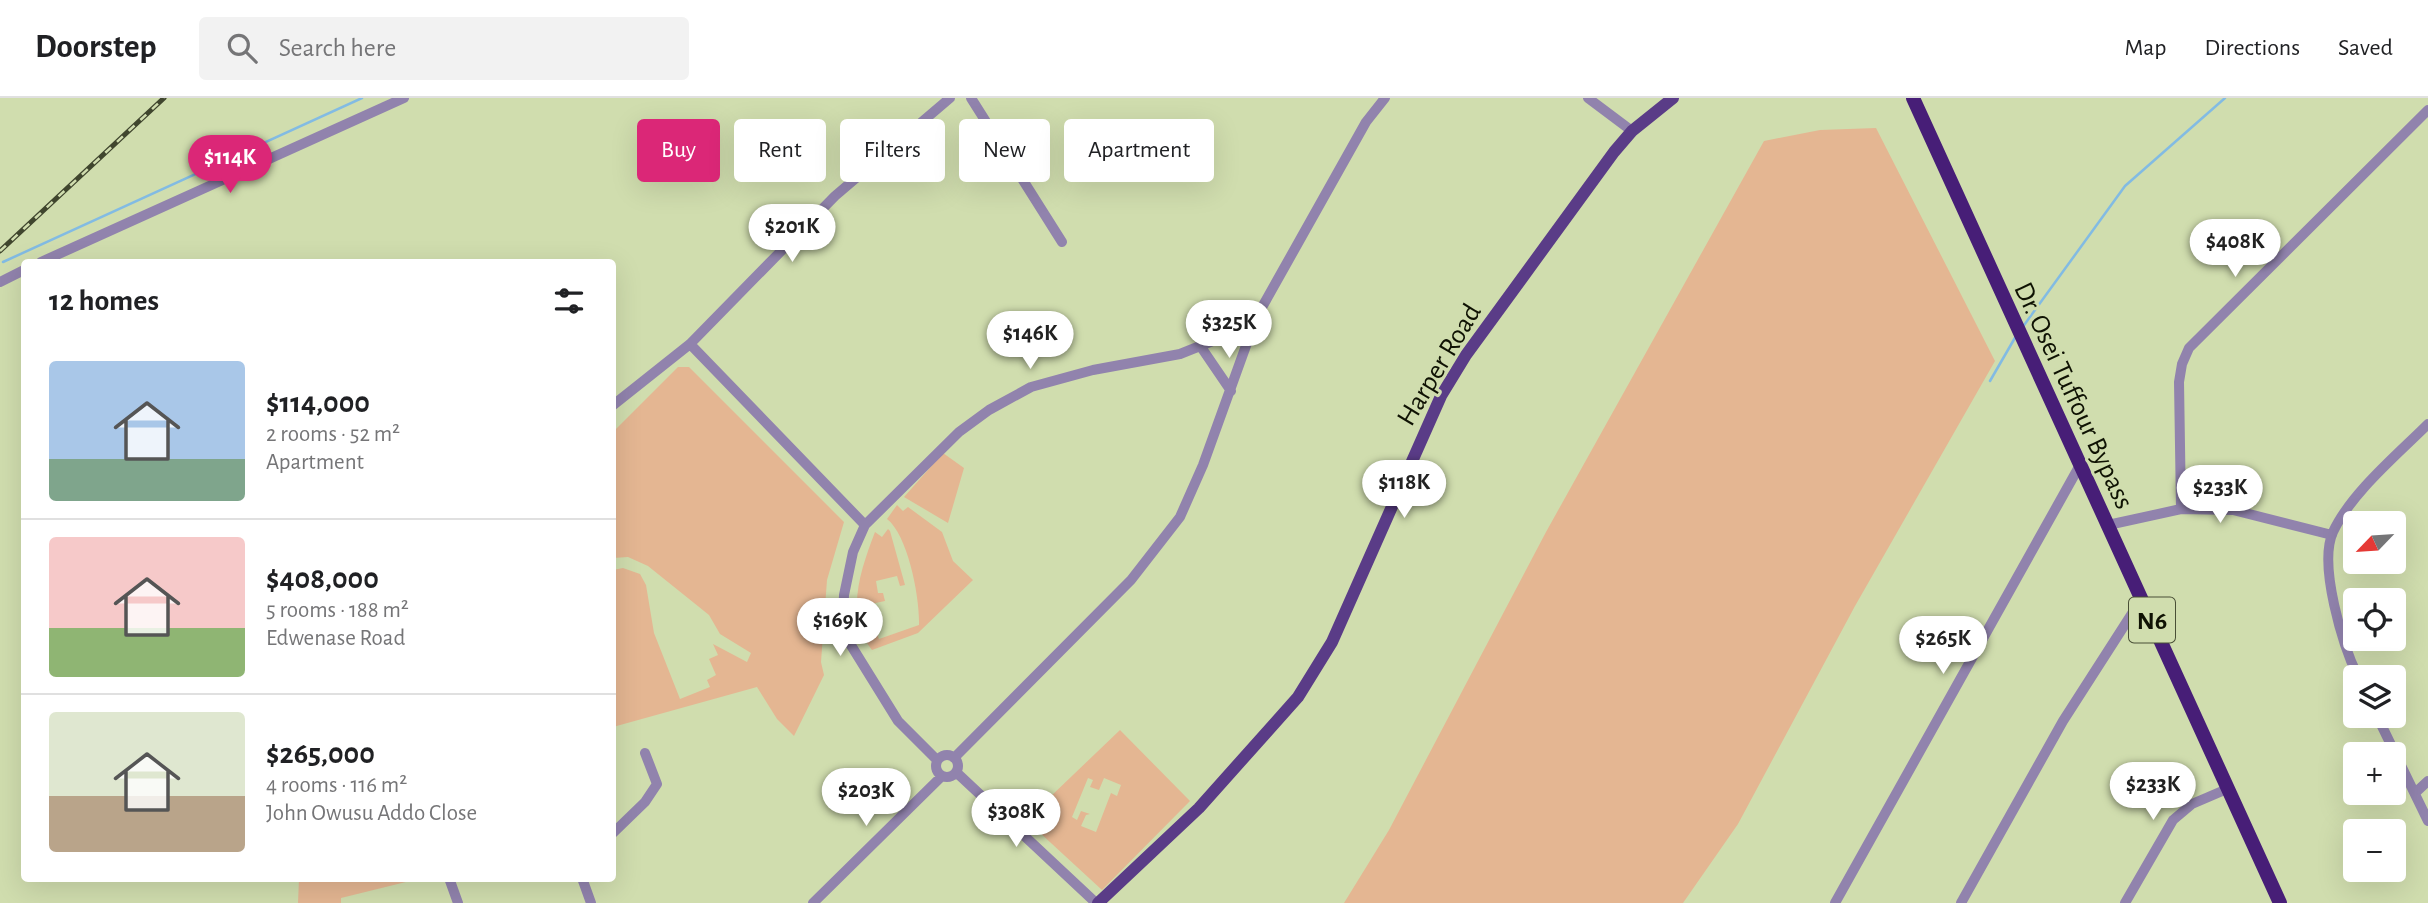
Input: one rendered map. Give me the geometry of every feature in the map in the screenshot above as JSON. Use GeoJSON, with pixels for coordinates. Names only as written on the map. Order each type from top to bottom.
{"type":"FeatureCollection","features":[{"type":"Feature","properties":{"kind":"highway","name":"Dr. Osei Tuffour Bypass"},"geometry":{"type":"LineString","coordinates":[[1913,98],[2279,903]]}},
{"type":"Feature","properties":{"kind":"main road","name":"Harper Road"},"geometry":{"type":"LineString","coordinates":[[1097,903],[1199,808],[1298,697],[1332,642],[1441,396],[1473,345],[1632,131],[1673,98]]}},
{"type":"Feature","properties":{"kind":"street"},"geometry":{"type":"LineString","coordinates":[[48,259],[404,98]]}},
{"type":"Feature","properties":{"kind":"street"},"geometry":{"type":"LineString","coordinates":[[616,403],[690,344],[835,196],[950,98]]}},
{"type":"Feature","properties":{"kind":"street"},"geometry":{"type":"LineString","coordinates":[[971,98],[1062,242]]}},
{"type":"Feature","properties":{"kind":"street"},"geometry":{"type":"LineString","coordinates":[[954,758],[1131,580],[1180,517],[1203,465],[1256,318],[1366,122],[1385,98]]}},
{"type":"Feature","properties":{"kind":"street"},"geometry":{"type":"LineString","coordinates":[[1588,98],[1632,131]]}},
{"type":"Feature","properties":{"kind":"street"},"geometry":{"type":"LineString","coordinates":[[2181,509],[2179,382],[2182,364],[2189,348],[2428,110]]}},
{"type":"Feature","properties":{"kind":"street"},"geometry":{"type":"LineString","coordinates":[[0,282],[21,272]]}},
{"type":"Feature","properties":{"kind":"street"},"geometry":{"type":"LineString","coordinates":[[937,760],[898,721],[849,642],[843,617],[844,595],[853,552],[865,525],[898,489],[959,432],[1010,398],[1031,387],[1201,347],[1256,318]]}},
{"type":"Feature","properties":{"kind":"street"},"geometry":{"type":"LineString","coordinates":[[690,344],[865,525]]}},
{"type":"Feature","properties":{"kind":"street"},"geometry":{"type":"LineString","coordinates":[[1201,347],[1231,390]]}},
{"type":"Feature","properties":{"kind":"street"},"geometry":{"type":"LineString","coordinates":[[2353,665],[2343,640],[2329,568],[2332,535],[2347,509],[2428,424]]}},
{"type":"Feature","properties":{"kind":"street"},"geometry":{"type":"LineString","coordinates":[[1835,903],[2080,465]]}},
{"type":"Feature","properties":{"kind":"street"},"geometry":{"type":"LineString","coordinates":[[2108,525],[2181,509],[2233,510],[2332,535]]}},
{"type":"Feature","properties":{"kind":"street"},"geometry":{"type":"LineString","coordinates":[[1961,903],[2063,721],[2142,598]]}},
{"type":"Feature","properties":{"kind":"street"},"geometry":{"type":"LineString","coordinates":[[2383,728],[2428,821]]}},
{"type":"Feature","properties":{"kind":"street"},"geometry":{"type":"LineString","coordinates":[[616,830],[645,802],[657,784],[645,753]]}},
{"type":"Feature","properties":{"kind":"street"},"geometry":{"type":"LineString","coordinates":[[942,776],[936,769],[937,760],[943,755],[954,758]]}},
{"type":"Feature","properties":{"kind":"street"},"geometry":{"type":"LineString","coordinates":[[813,903],[942,776],[950,776],[956,772],[958,767],[954,758]]}},
{"type":"Feature","properties":{"kind":"street"},"geometry":{"type":"LineString","coordinates":[[956,772],[1097,903]]}},
{"type":"Feature","properties":{"kind":"street"},"geometry":{"type":"LineString","coordinates":[[2415,793],[2428,781]]}},
{"type":"Feature","properties":{"kind":"street"},"geometry":{"type":"LineString","coordinates":[[2125,903],[2173,820],[2192,804],[2227,789]]}},
{"type":"Feature","properties":{"kind":"street"},"geometry":{"type":"LineString","coordinates":[[450,882],[458,903]]}},
{"type":"Feature","properties":{"kind":"street"},"geometry":{"type":"LineString","coordinates":[[583,882],[591,903]]}},
{"type":"Feature","properties":{"kind":"shaded area"},"geometry":{"type":"Polygon","coordinates":[[[1876,128],[1995,361],[1855,606],[1738,824],[1683,903],[1344,903],[1389,830],[1546,532],[1764,141],[1820,130],[1876,128]]]}},
{"type":"Feature","properties":{"kind":"shaded area"},"geometry":{"type":"Polygon","coordinates":[[[678,367],[689,367],[844,522],[827,580],[821,662],[824,675],[794,736],[777,719],[757,687],[616,726],[616,569],[623,568],[640,574],[646,585],[654,633],[680,699],[710,687],[707,680],[716,675],[709,659],[718,655],[713,644],[747,662],[751,653],[720,634],[709,615],[648,566],[628,557],[616,558],[616,429],[678,367]]]}},
{"type":"Feature","properties":{"kind":"shaded area"},"geometry":{"type":"Polygon","coordinates":[[[943,453],[964,468],[948,523],[904,497],[943,453]]]}},
{"type":"Feature","properties":{"kind":"shaded area"},"geometry":{"type":"Polygon","coordinates":[[[897,505],[903,511],[908,507],[942,532],[953,561],[973,580],[918,633],[872,650],[859,622],[857,607],[861,576],[875,532],[882,537],[888,529],[890,531],[905,585],[900,586],[897,576],[876,581],[878,593],[883,593],[885,601],[866,605],[871,629],[875,629],[879,639],[919,625],[915,584],[907,552],[887,519],[897,505]]]}},
{"type":"Feature","properties":{"kind":"shaded area"},"geometry":{"type":"Polygon","coordinates":[[[1120,730],[1190,801],[1102,890],[1026,820],[1120,730]],[[1088,778],[1072,817],[1077,820],[1081,811],[1090,814],[1086,815],[1081,826],[1096,832],[1111,793],[1117,796],[1121,785],[1104,778],[1099,790],[1090,787],[1093,780],[1088,778]]]}},
{"type":"Feature","properties":{"kind":"shaded area"},"geometry":{"type":"Polygon","coordinates":[[[299,882],[406,882],[341,898],[341,903],[298,903],[299,882]]]}},
{"type":"Feature","properties":{"kind":"waterway"},"geometry":{"type":"LineString","coordinates":[[3,262],[362,98]]}},
{"type":"Feature","properties":{"kind":"waterway"},"geometry":{"type":"LineString","coordinates":[[2022,328],[2125,186],[2225,98]]}},
{"type":"Feature","properties":{"kind":"waterway"},"geometry":{"type":"LineString","coordinates":[[1990,381],[2016,336]]}},
{"type":"Feature","properties":{"kind":"railway"},"geometry":{"type":"LineString","coordinates":[[0,251],[164,98]]}}]}
